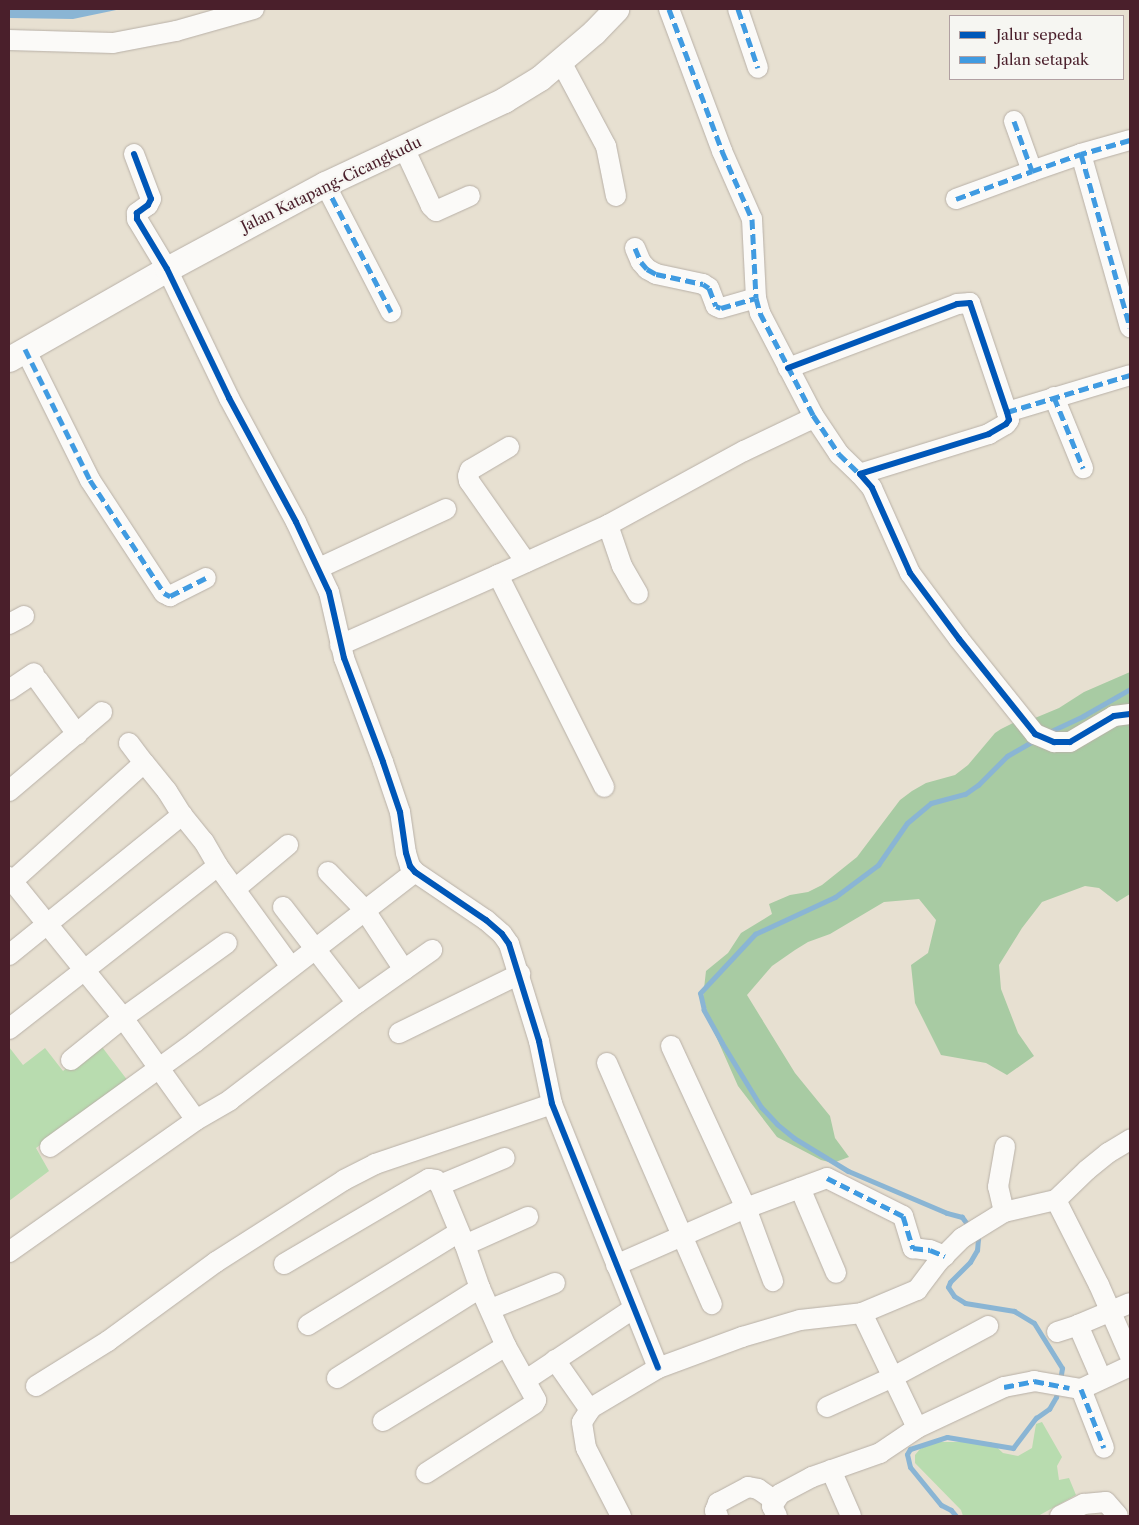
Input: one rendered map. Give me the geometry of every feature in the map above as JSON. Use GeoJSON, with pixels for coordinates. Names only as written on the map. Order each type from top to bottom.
{"type":"FeatureCollection","features":[{"type":"Feature","properties":{"kind":"street"},"geometry":{"type":"LineString","coordinates":[[9,40],[113,43],[176,31],[254,9]]}},
{"type":"Feature","properties":{"kind":"street","name":"Jalan Katapang-Cicangkudu"},"geometry":{"type":"LineString","coordinates":[[17,354],[167,268],[325,184],[404,148],[462,118],[504,100],[540,78],[594,32],[616,9]]}},
{"type":"Feature","properties":{"kind":"street"},"geometry":{"type":"LineString","coordinates":[[669,9],[722,151],[752,219],[756,298],[760,314],[813,415],[840,454],[872,488],[910,573],[958,639],[1035,734],[1054,742],[1070,742],[1114,716],[1130,714]]}},
{"type":"Feature","properties":{"kind":"street"},"geometry":{"type":"LineString","coordinates":[[738,9],[758,68]]}},
{"type":"Feature","properties":{"kind":"street"},"geometry":{"type":"LineString","coordinates":[[560,60],[609,153],[616,196]]}},
{"type":"Feature","properties":{"kind":"street"},"geometry":{"type":"LineString","coordinates":[[1014,121],[1032,171]]}},
{"type":"Feature","properties":{"kind":"street"},"geometry":{"type":"LineString","coordinates":[[956,199],[1081,154],[1130,140]]}},
{"type":"Feature","properties":{"kind":"street"},"geometry":{"type":"LineString","coordinates":[[404,148],[431,206],[436,211],[470,196]]}},
{"type":"Feature","properties":{"kind":"street"},"geometry":{"type":"LineString","coordinates":[[134,154],[150,199],[148,205],[137,213],[137,219],[167,268],[228,398],[319,568],[336,618],[340,644],[400,812],[406,853],[414,872],[486,920],[502,934],[509,944],[520,974],[552,1104],[658,1368]]}},
{"type":"Feature","properties":{"kind":"street"},"geometry":{"type":"LineString","coordinates":[[1081,154],[1130,327]]}},
{"type":"Feature","properties":{"kind":"street"},"geometry":{"type":"LineString","coordinates":[[325,184],[391,312]]}},
{"type":"Feature","properties":{"kind":"street"},"geometry":{"type":"LineString","coordinates":[[635,248],[641,262],[647,269],[656,274],[703,284],[709,288],[716,306],[720,308],[756,298]]}},
{"type":"Feature","properties":{"kind":"street"},"geometry":{"type":"LineString","coordinates":[[788,368],[966,301],[971,304],[1009,420],[1006,424],[989,434],[860,474]]}},
{"type":"Feature","properties":{"kind":"street"},"geometry":{"type":"LineString","coordinates":[[17,354],[90,480],[164,593],[170,596],[206,578]]}},
{"type":"Feature","properties":{"kind":"street"},"geometry":{"type":"LineString","coordinates":[[1007,412],[1130,375]]}},
{"type":"Feature","properties":{"kind":"street"},"geometry":{"type":"LineString","coordinates":[[1054,397],[1083,468]]}},
{"type":"Feature","properties":{"kind":"street"},"geometry":{"type":"LineString","coordinates":[[340,644],[498,576],[608,524],[753,447],[807,421],[813,415]]}},
{"type":"Feature","properties":{"kind":"street"},"geometry":{"type":"LineString","coordinates":[[509,448],[470,470],[468,476],[469,481],[526,562]]}},
{"type":"Feature","properties":{"kind":"street"},"geometry":{"type":"LineString","coordinates":[[319,568],[446,508]]}},
{"type":"Feature","properties":{"kind":"street"},"geometry":{"type":"LineString","coordinates":[[608,524],[622,566],[638,594]]}},
{"type":"Feature","properties":{"kind":"street"},"geometry":{"type":"LineString","coordinates":[[498,576],[604,787]]}},
{"type":"Feature","properties":{"kind":"street"},"geometry":{"type":"LineString","coordinates":[[9,690],[36,677],[77,734]]}},
{"type":"Feature","properties":{"kind":"street"},"geometry":{"type":"LineString","coordinates":[[9,791],[102,712]]}},
{"type":"Feature","properties":{"kind":"street"},"geometry":{"type":"LineString","coordinates":[[129,743],[204,842],[218,866],[291,967]]}},
{"type":"Feature","properties":{"kind":"street"},"geometry":{"type":"LineString","coordinates":[[144,763],[10,881],[48,924],[123,1018],[160,1067],[196,1120]]}},
{"type":"Feature","properties":{"kind":"street"},"geometry":{"type":"LineString","coordinates":[[9,955],[182,815]]}},
{"type":"Feature","properties":{"kind":"street"},"geometry":{"type":"LineString","coordinates":[[235,889],[288,845]]}},
{"type":"Feature","properties":{"kind":"street"},"geometry":{"type":"LineString","coordinates":[[9,1029],[85,972],[218,866]]}},
{"type":"Feature","properties":{"kind":"street"},"geometry":{"type":"LineString","coordinates":[[328,872],[364,909],[404,970]]}},
{"type":"Feature","properties":{"kind":"street"},"geometry":{"type":"LineString","coordinates":[[50,1146],[160,1067],[414,872]]}},
{"type":"Feature","properties":{"kind":"street"},"geometry":{"type":"LineString","coordinates":[[283,908],[357,1003]]}},
{"type":"Feature","properties":{"kind":"street"},"geometry":{"type":"LineString","coordinates":[[71,1060],[123,1018],[227,943]]}},
{"type":"Feature","properties":{"kind":"street"},"geometry":{"type":"LineString","coordinates":[[9,1252],[196,1120],[230,1100],[357,1003],[432,950]]}},
{"type":"Feature","properties":{"kind":"street"},"geometry":{"type":"LineString","coordinates":[[399,1033],[520,974]]}},
{"type":"Feature","properties":{"kind":"street"},"geometry":{"type":"LineString","coordinates":[[671,1046],[746,1208],[773,1281]]}},
{"type":"Feature","properties":{"kind":"street"},"geometry":{"type":"LineString","coordinates":[[606,1063],[712,1304]]}},
{"type":"Feature","properties":{"kind":"street"},"geometry":{"type":"LineString","coordinates":[[36,1386],[108,1341],[216,1262],[344,1180],[375,1164],[552,1104]]}},
{"type":"Feature","properties":{"kind":"street"},"geometry":{"type":"LineString","coordinates":[[621,1516],[586,1448],[582,1422],[590,1410],[658,1368],[706,1352],[742,1336],[800,1320],[862,1313],[918,1290],[945,1256],[970,1233],[1004,1212],[1056,1200],[1086,1170],[1108,1153],[1130,1140]]}},
{"type":"Feature","properties":{"kind":"street"},"geometry":{"type":"LineString","coordinates":[[1004,1212],[998,1187],[1005,1147]]}},
{"type":"Feature","properties":{"kind":"street"},"geometry":{"type":"LineString","coordinates":[[440,1185],[505,1158]]}},
{"type":"Feature","properties":{"kind":"street"},"geometry":{"type":"LineString","coordinates":[[616,1266],[746,1208],[828,1178],[903,1216],[913,1248],[930,1250],[945,1256]]}},
{"type":"Feature","properties":{"kind":"street"},"geometry":{"type":"LineString","coordinates":[[284,1264],[429,1179],[436,1180],[440,1185],[480,1288],[506,1346],[536,1400],[534,1404],[426,1473]]}},
{"type":"Feature","properties":{"kind":"street"},"geometry":{"type":"LineString","coordinates":[[800,1188],[836,1273]]}},
{"type":"Feature","properties":{"kind":"street"},"geometry":{"type":"LineString","coordinates":[[1056,1200],[1110,1310],[1130,1356]]}},
{"type":"Feature","properties":{"kind":"street"},"geometry":{"type":"LineString","coordinates":[[308,1325],[462,1238],[528,1217]]}},
{"type":"Feature","properties":{"kind":"street"},"geometry":{"type":"LineString","coordinates":[[491,1309],[555,1282]]}},
{"type":"Feature","properties":{"kind":"street"},"geometry":{"type":"LineString","coordinates":[[337,1378],[480,1288]]}},
{"type":"Feature","properties":{"kind":"street"},"geometry":{"type":"LineString","coordinates":[[1057,1332],[1130,1303]]}},
{"type":"Feature","properties":{"kind":"street"},"geometry":{"type":"LineString","coordinates":[[526,1380],[633,1309]]}},
{"type":"Feature","properties":{"kind":"street"},"geometry":{"type":"LineString","coordinates":[[862,1313],[917,1428]]}},
{"type":"Feature","properties":{"kind":"street"},"geometry":{"type":"LineString","coordinates":[[1078,1325],[1101,1378]]}},
{"type":"Feature","properties":{"kind":"street"},"geometry":{"type":"LineString","coordinates":[[827,1407],[893,1377],[988,1326]]}},
{"type":"Feature","properties":{"kind":"street"},"geometry":{"type":"LineString","coordinates":[[383,1421],[506,1346]]}},
{"type":"Feature","properties":{"kind":"street"},"geometry":{"type":"LineString","coordinates":[[555,1360],[590,1410]]}},
{"type":"Feature","properties":{"kind":"street"},"geometry":{"type":"LineString","coordinates":[[718,1516],[715,1511],[718,1503],[748,1487],[758,1489],[775,1508],[780,1494],[794,1486],[830,1470],[880,1453],[917,1428],[1004,1387],[1034,1381],[1075,1388],[1130,1366]]}},
{"type":"Feature","properties":{"kind":"street"},"geometry":{"type":"LineString","coordinates":[[1075,1388],[1104,1448]]}},
{"type":"Feature","properties":{"kind":"street"},"geometry":{"type":"LineString","coordinates":[[830,1470],[851,1516]]}},
{"type":"Feature","properties":{"kind":"street"},"geometry":{"type":"LineString","coordinates":[[1060,1516],[1084,1504],[1106,1502],[1118,1516]]}},
{"type":"Feature","properties":{"kind":"green space"},"geometry":{"type":"Polygon","coordinates":[[[1130,672],[1130,894],[1117,902],[1099,888],[1085,886],[1042,902],[1022,928],[999,965],[1001,989],[1018,1033],[1034,1056],[1007,1075],[986,1063],[941,1055],[915,1003],[911,965],[928,953],[936,920],[919,899],[884,902],[830,934],[808,942],[795,950],[772,966],[747,995],[795,1073],[830,1116],[835,1138],[849,1157],[833,1163],[821,1160],[777,1137],[738,1086],[711,1025],[703,997],[706,971],[728,953],[741,933],[772,914],[769,904],[790,895],[808,892],[822,885],[857,857],[900,800],[912,791],[926,783],[955,775],[968,765],[995,733],[1001,729],[1015,722],[1035,718],[1059,708],[1084,692],[1130,672]]]}},
{"type":"Feature","properties":{"kind":"green space"},"geometry":{"type":"Polygon","coordinates":[[[99,1043],[128,1081],[36,1148],[49,1171],[9,1201],[9,1047],[23,1065],[45,1048],[63,1071],[99,1043]]]}},
{"type":"Feature","properties":{"kind":"green space"},"geometry":{"type":"Polygon","coordinates":[[[1042,1422],[1062,1457],[1057,1466],[1059,1480],[1069,1478],[1076,1495],[1038,1516],[963,1516],[961,1510],[915,1463],[915,1455],[920,1449],[935,1442],[991,1442],[1003,1453],[1018,1456],[1032,1448],[1036,1424],[1042,1422]]]}},
{"type":"Feature","properties":{"kind":"water"},"geometry":{"type":"Polygon","coordinates":[[[9,9],[121,9],[73,19],[9,18],[9,9]]]}},
{"type":"Feature","properties":{"kind":"waterway"},"geometry":{"type":"LineString","coordinates":[[1047,733],[1083,716],[1130,689]]}},
{"type":"Feature","properties":{"kind":"waterway"},"geometry":{"type":"LineString","coordinates":[[970,1228],[962,1217],[947,1213],[848,1171],[794,1138],[777,1124],[761,1107],[722,1043],[704,1010],[700,993],[755,934],[835,897],[878,865],[907,823],[931,803],[965,794],[978,785],[1007,756],[1035,740]]}},
{"type":"Feature","properties":{"kind":"waterway"},"geometry":{"type":"LineString","coordinates":[[975,1235],[978,1239],[977,1250],[970,1262],[950,1282],[948,1287],[954,1296],[965,1303],[1014,1311],[1034,1323],[1062,1368],[1060,1380]]}},
{"type":"Feature","properties":{"kind":"waterway"},"geometry":{"type":"LineString","coordinates":[[956,1516],[951,1510],[941,1505],[910,1467],[907,1454],[910,1449],[947,1437],[1013,1448],[1036,1418],[1049,1409],[1056,1397],[1058,1388]]}},
{"type":"Feature","properties":{"kind":"marked path"},"geometry":{"type":"LineString","coordinates":[[669,9],[722,151],[752,219],[756,298],[760,313],[813,415],[839,454],[860,474]]}},
{"type":"Feature","properties":{"kind":"marked path"},"geometry":{"type":"LineString","coordinates":[[738,9],[758,68]]}},
{"type":"Feature","properties":{"kind":"marked path"},"geometry":{"type":"LineString","coordinates":[[1014,121],[1032,171],[1081,154]]}},
{"type":"Feature","properties":{"kind":"marked path"},"geometry":{"type":"LineString","coordinates":[[1130,140],[1081,154],[1130,327]]}},
{"type":"Feature","properties":{"kind":"marked path"},"geometry":{"type":"LineString","coordinates":[[956,199],[1032,171]]}},
{"type":"Feature","properties":{"kind":"marked path"},"geometry":{"type":"LineString","coordinates":[[325,184],[391,312]]}},
{"type":"Feature","properties":{"kind":"marked path"},"geometry":{"type":"LineString","coordinates":[[635,248],[641,262],[647,269],[656,274],[703,284],[709,288],[716,306],[721,308],[756,298]]}},
{"type":"Feature","properties":{"kind":"marked path"},"geometry":{"type":"LineString","coordinates":[[25,349],[90,480],[164,593],[170,596],[206,578]]}},
{"type":"Feature","properties":{"kind":"marked path"},"geometry":{"type":"LineString","coordinates":[[1007,412],[1130,375]]}},
{"type":"Feature","properties":{"kind":"marked path"},"geometry":{"type":"LineString","coordinates":[[1054,397],[1083,468]]}},
{"type":"Feature","properties":{"kind":"marked path"},"geometry":{"type":"LineString","coordinates":[[827,1178],[903,1216],[913,1248],[930,1250],[945,1256]]}},
{"type":"Feature","properties":{"kind":"marked path"},"geometry":{"type":"LineString","coordinates":[[1004,1387],[1034,1381],[1069,1388]]}},
{"type":"Feature","properties":{"kind":"marked path"},"geometry":{"type":"LineString","coordinates":[[1081,1389],[1104,1448]]}},
{"type":"Feature","properties":{"kind":"cycle path"},"geometry":{"type":"LineString","coordinates":[[134,154],[151,199],[148,205],[137,213],[137,219],[167,269],[229,398],[296,522],[329,592],[344,658],[400,812],[406,853],[410,866],[415,872],[486,920],[502,934],[509,944],[539,1041],[552,1104],[658,1368]]}},
{"type":"Feature","properties":{"kind":"cycle path"},"geometry":{"type":"LineString","coordinates":[[788,368],[957,304],[970,303],[1009,420],[1006,424],[989,434],[860,474],[872,488],[910,573],[959,639],[1035,734],[1054,742],[1070,742],[1114,716],[1130,714]]}}]}
